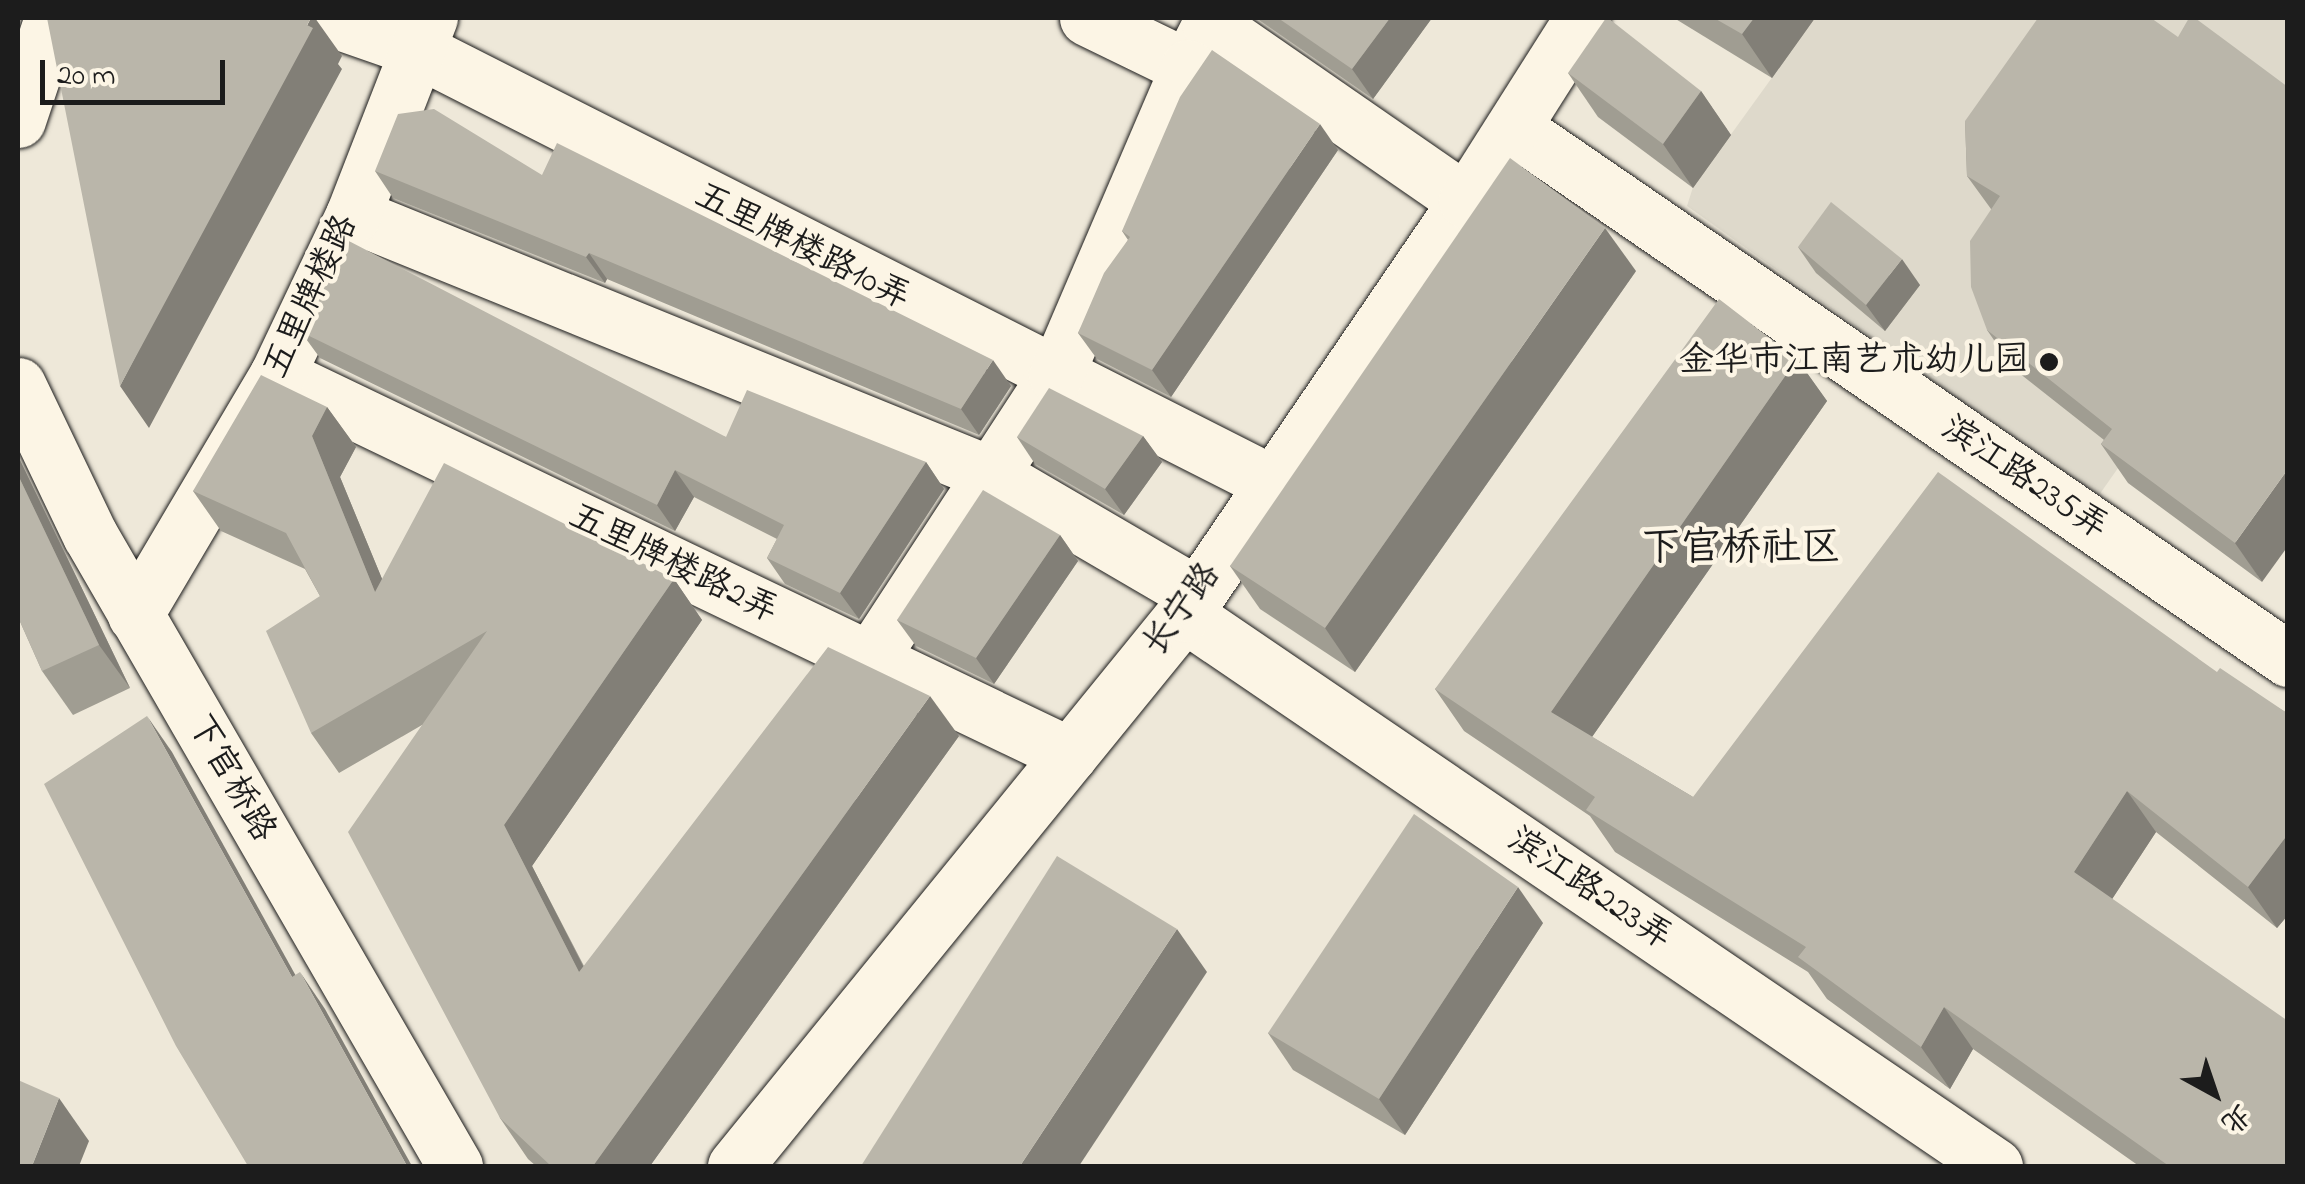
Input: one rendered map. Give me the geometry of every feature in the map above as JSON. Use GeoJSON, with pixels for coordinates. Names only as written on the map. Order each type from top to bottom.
{"type":"FeatureCollection","features":[{"type":"Feature","properties":{"kind":"street"},"geometry":{"type":"LineString","coordinates":[[18,120],[52,18]]}},
{"type":"Feature","properties":{"kind":"street","name":"五里牌楼路10弄"},"geometry":{"type":"LineString","coordinates":[[328,18],[422,33],[1056,375],[1274,484]]}},
{"type":"Feature","properties":{"kind":"street"},"geometry":{"type":"LineString","coordinates":[[1087,18],[1204,36],[1466,201]]}},
{"type":"Feature","properties":{"kind":"street","name":"长宁路"},"geometry":{"type":"LineString","coordinates":[[736,1166],[1189,604],[1466,201],[1582,18]]}},
{"type":"Feature","properties":{"kind":"street","name":"五里牌楼路"},"geometry":{"type":"LineString","coordinates":[[136,615],[277,375],[353,215],[422,33]]}},
{"type":"Feature","properties":{"kind":"street"},"geometry":{"type":"LineString","coordinates":[[870,659],[1056,375],[1204,36]]}},
{"type":"Feature","properties":{"kind":"street","name":"滨江路235弄"},"geometry":{"type":"LineString","coordinates":[[1514,128],[2288,660]]}},
{"type":"Feature","properties":{"kind":"street","name":"滨江路223弄"},"geometry":{"type":"LineString","coordinates":[[353,215],[991,474],[1189,604],[1995,1166]]}},
{"type":"Feature","properties":{"kind":"street","name":"五里牌楼路2弄"},"geometry":{"type":"LineString","coordinates":[[277,375],[1070,755]]}},
{"type":"Feature","properties":{"kind":"street","name":"下官桥路"},"geometry":{"type":"LineString","coordinates":[[18,385],[136,615],[455,1166]]}},
{"type":"Feature","properties":{"kind":"shaded area","name":"金华市江南艺术幼儿园"},"geometry":{"type":"Polygon","coordinates":[[[1815,18],[2287,18],[2287,227],[2097,498],[1687,206],[1693,187],[1815,18]]]}},
{"type":"Feature","properties":{"kind":"building"},"geometry":{"type":"Polygon","coordinates":[[[47,18],[311,18],[307,25],[313,28],[120,386],[47,18]]]}},
{"type":"Feature","properties":{"kind":"building"},"geometry":{"type":"Polygon","coordinates":[[[1278,18],[1390,18],[1352,69],[1278,18]]]}},
{"type":"Feature","properties":{"kind":"building"},"geometry":{"type":"Polygon","coordinates":[[[1606,18],[1701,91],[1663,144],[1568,73],[1606,18]]]}},
{"type":"Feature","properties":{"kind":"building"},"geometry":{"type":"Polygon","coordinates":[[[1714,18],[1754,18],[1742,34],[1714,18]]]}},
{"type":"Feature","properties":{"kind":"building"},"geometry":{"type":"Polygon","coordinates":[[[2038,18],[2151,18],[2178,37],[2189,18],[2195,18],[2288,87],[2288,469],[2235,543],[2101,444],[2112,429],[1987,330],[1971,287],[1970,241],[2000,196],[1967,176],[1965,121],[2038,18]]]}},
{"type":"Feature","properties":{"kind":"building"},"geometry":{"type":"Polygon","coordinates":[[[1212,50],[1320,124],[1152,370],[1078,333],[1104,273],[1130,237],[1122,231],[1180,97],[1212,50]]]}},
{"type":"Feature","properties":{"kind":"building"},"geometry":{"type":"Polygon","coordinates":[[[434,109],[542,175],[557,143],[993,360],[961,409],[589,253],[586,257],[375,171],[398,114],[434,109]]]}},
{"type":"Feature","properties":{"kind":"building"},"geometry":{"type":"Polygon","coordinates":[[[1510,158],[1605,228],[1325,628],[1230,566],[1510,158]]]}},
{"type":"Feature","properties":{"kind":"building"},"geometry":{"type":"Polygon","coordinates":[[[1831,202],[1902,259],[1866,305],[1798,247],[1831,202]]]}},
{"type":"Feature","properties":{"kind":"building"},"geometry":{"type":"Polygon","coordinates":[[[345,239],[726,437],[747,390],[926,462],[840,593],[767,558],[784,525],[675,470],[657,505],[301,332],[345,239]]]}},
{"type":"Feature","properties":{"kind":"building"},"geometry":{"type":"Polygon","coordinates":[[[1719,299],[1797,359],[1551,712],[1693,797],[1938,472],[2217,672],[2220,668],[2288,711],[2288,834],[2248,887],[2127,791],[2074,872],[2288,1021],[2288,1166],[2169,1166],[1944,1007],[1921,1047],[1798,957],[1806,947],[1586,810],[1595,797],[1435,689],[1719,299]]]}},
{"type":"Feature","properties":{"kind":"building"},"geometry":{"type":"Polygon","coordinates":[[[261,375],[327,407],[312,436],[375,592],[444,463],[674,579],[504,825],[579,972],[828,647],[930,696],[593,1166],[551,1166],[500,1118],[348,832],[487,631],[311,733],[266,631],[320,596],[286,533],[193,491],[261,375]]]}},
{"type":"Feature","properties":{"kind":"building"},"geometry":{"type":"Polygon","coordinates":[[[1049,388],[1143,436],[1105,489],[1017,437],[1049,388]]]}},
{"type":"Feature","properties":{"kind":"building"},"geometry":{"type":"Polygon","coordinates":[[[18,475],[99,645],[42,671],[18,617],[18,475]]]}},
{"type":"Feature","properties":{"kind":"building"},"geometry":{"type":"Polygon","coordinates":[[[983,490],[1060,535],[976,658],[897,620],[983,490]]]}},
{"type":"Feature","properties":{"kind":"building"},"geometry":{"type":"Polygon","coordinates":[[[147,716],[292,977],[300,972],[407,1166],[248,1166],[176,1046],[44,784],[147,716]]]}},
{"type":"Feature","properties":{"kind":"building"},"geometry":{"type":"Polygon","coordinates":[[[1414,814],[1518,887],[1379,1099],[1268,1033],[1414,814]]]}},
{"type":"Feature","properties":{"kind":"building"},"geometry":{"type":"Polygon","coordinates":[[[1057,856],[1177,929],[1020,1166],[861,1166],[1057,856]]]}},
{"type":"Feature","properties":{"kind":"building"},"geometry":{"type":"Polygon","coordinates":[[[18,1080],[59,1098],[32,1166],[18,1166],[18,1080]]]}},
{"type":"Feature","properties":{"kind":"place","name":"金华市江南艺术幼儿园"},"geometry":{"type":"Point","coordinates":[2049,362]}},
{"type":"Feature","properties":{"kind":"district","name":"下官桥社区"},"geometry":{"type":"Point","coordinates":[1741,550]}}]}
